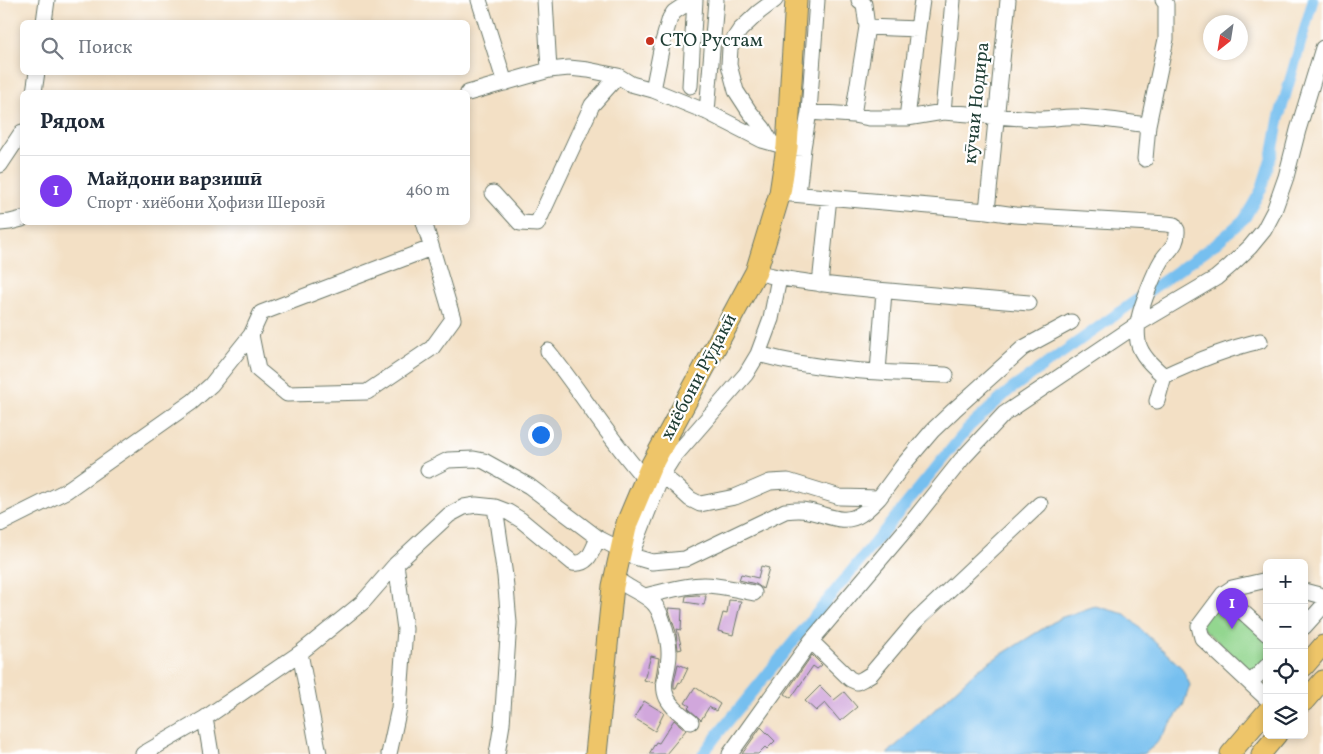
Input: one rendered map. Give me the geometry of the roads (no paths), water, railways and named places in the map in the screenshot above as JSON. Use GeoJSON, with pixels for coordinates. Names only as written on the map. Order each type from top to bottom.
{"type":"FeatureCollection","features":[{"type":"Feature","properties":{"kind":"highway","name":"хиёбони Рӯдакӣ"},"geometry":{"type":"LineString","coordinates":[[596,754],[614,577],[626,552],[627,523],[756,272],[789,194],[787,146],[796,0]]}},
{"type":"Feature","properties":{"kind":"main road"},"geometry":{"type":"LineString","coordinates":[[1308,663],[1323,646]]}},
{"type":"Feature","properties":{"kind":"main road"},"geometry":{"type":"LineString","coordinates":[[1308,697],[1323,680]]}},
{"type":"Feature","properties":{"kind":"main road"},"geometry":{"type":"LineString","coordinates":[[1230,754],[1263,716]]}},
{"type":"Feature","properties":{"kind":"main road"},"geometry":{"type":"LineString","coordinates":[[1261,754],[1273,739]]}},
{"type":"Feature","properties":{"kind":"street"},"geometry":{"type":"LineString","coordinates":[[44,20],[47,0]]}},
{"type":"Feature","properties":{"kind":"street"},"geometry":{"type":"LineString","coordinates":[[479,0],[504,83]]}},
{"type":"Feature","properties":{"kind":"street"},"geometry":{"type":"LineString","coordinates":[[544,0],[549,70]]}},
{"type":"Feature","properties":{"kind":"street"},"geometry":{"type":"LineString","coordinates":[[690,86],[694,0]]}},
{"type":"Feature","properties":{"kind":"street"},"geometry":{"type":"LineString","coordinates":[[653,90],[662,45],[670,18],[674,12],[694,0]]}},
{"type":"Feature","properties":{"kind":"street"},"geometry":{"type":"LineString","coordinates":[[707,112],[716,0]]}},
{"type":"Feature","properties":{"kind":"street"},"geometry":{"type":"LineString","coordinates":[[775,0],[758,12],[740,30],[730,48],[729,64],[736,91],[749,111],[764,128],[787,146]]}},
{"type":"Feature","properties":{"kind":"street"},"geometry":{"type":"LineString","coordinates":[[787,146],[809,112],[817,0]]}},
{"type":"Feature","properties":{"kind":"street"},"geometry":{"type":"LineString","coordinates":[[853,115],[867,27],[864,4],[859,0]]}},
{"type":"Feature","properties":{"kind":"street"},"geometry":{"type":"LineString","coordinates":[[908,118],[922,0]]}},
{"type":"Feature","properties":{"kind":"street"},"geometry":{"type":"LineString","coordinates":[[943,112],[953,0]]}},
{"type":"Feature","properties":{"kind":"street","name":"кӯчаи Нодира"},"geometry":{"type":"LineString","coordinates":[[987,211],[1008,0]]}},
{"type":"Feature","properties":{"kind":"street"},"geometry":{"type":"LineString","coordinates":[[1145,159],[1148,125],[1166,39],[1166,4],[1164,0]]}},
{"type":"Feature","properties":{"kind":"street"},"geometry":{"type":"LineString","coordinates":[[867,27],[918,29]]}},
{"type":"Feature","properties":{"kind":"street"},"geometry":{"type":"LineString","coordinates":[[730,754],[811,641],[907,528],[962,459],[1004,414],[1138,321],[1216,278],[1250,248],[1264,230],[1274,211],[1286,177],[1323,48]]}},
{"type":"Feature","properties":{"kind":"street"},"geometry":{"type":"LineString","coordinates":[[470,92],[549,70],[569,68],[588,70],[618,76],[631,84],[653,90],[707,112],[762,140],[787,146]]}},
{"type":"Feature","properties":{"kind":"street"},"geometry":{"type":"LineString","coordinates":[[34,90],[37,75]]}},
{"type":"Feature","properties":{"kind":"street"},"geometry":{"type":"LineString","coordinates":[[493,193],[520,223],[537,224],[592,105],[618,76]]}},
{"type":"Feature","properties":{"kind":"street"},"geometry":{"type":"LineString","coordinates":[[809,112],[869,118],[908,118],[943,112],[1049,120],[1078,117],[1148,125]]}},
{"type":"Feature","properties":{"kind":"street"},"geometry":{"type":"LineString","coordinates":[[0,165],[20,135]]}},
{"type":"Feature","properties":{"kind":"street"},"geometry":{"type":"LineString","coordinates":[[789,194],[1015,215],[1167,224],[1174,226],[1178,236],[1176,243],[1162,260],[1138,321],[1138,343],[1147,360],[1164,376]]}},
{"type":"Feature","properties":{"kind":"street"},"geometry":{"type":"LineString","coordinates":[[820,284],[829,197]]}},
{"type":"Feature","properties":{"kind":"street"},"geometry":{"type":"LineString","coordinates":[[0,223],[20,220]]}},
{"type":"Feature","properties":{"kind":"street"},"geometry":{"type":"LineString","coordinates":[[251,335],[258,370],[287,394],[367,392],[432,348],[453,319],[425,225]]}},
{"type":"Feature","properties":{"kind":"street"},"geometry":{"type":"LineString","coordinates":[[0,524],[66,491],[192,402],[211,385],[251,335],[261,313],[431,248]]}},
{"type":"Feature","properties":{"kind":"street"},"geometry":{"type":"LineString","coordinates":[[756,272],[779,278],[820,284],[1029,303]]}},
{"type":"Feature","properties":{"kind":"street"},"geometry":{"type":"LineString","coordinates":[[653,473],[672,458],[746,374],[758,354],[771,319],[779,278]]}},
{"type":"Feature","properties":{"kind":"street"},"geometry":{"type":"LineString","coordinates":[[878,372],[884,291]]}},
{"type":"Feature","properties":{"kind":"street"},"geometry":{"type":"LineString","coordinates":[[428,470],[448,460],[468,459],[484,461],[529,486],[598,538],[626,552],[652,562],[686,559],[784,511],[801,510],[840,520],[851,519],[861,514],[879,498],[927,437],[954,410],[1023,348],[1072,322]]}},
{"type":"Feature","properties":{"kind":"street"},"geometry":{"type":"LineString","coordinates":[[1157,401],[1164,376],[1233,347],[1260,341]]}},
{"type":"Feature","properties":{"kind":"street"},"geometry":{"type":"LineString","coordinates":[[548,352],[573,383],[626,458],[653,473],[700,504],[735,496],[770,482],[788,481],[840,497],[879,498]]}},
{"type":"Feature","properties":{"kind":"street"},"geometry":{"type":"LineString","coordinates":[[758,354],[781,360],[878,372],[946,375]]}},
{"type":"Feature","properties":{"kind":"street"},"geometry":{"type":"LineString","coordinates":[[811,641],[850,679],[857,682],[863,679],[871,674],[914,622],[1040,504]]}},
{"type":"Feature","properties":{"kind":"street"},"geometry":{"type":"LineString","coordinates":[[143,754],[205,718],[300,653],[363,602],[396,564],[450,515],[464,507],[476,505],[508,512],[521,520],[573,564],[580,564],[587,560],[598,538]]}},
{"type":"Feature","properties":{"kind":"street"},"geometry":{"type":"LineString","coordinates":[[495,508],[505,576],[509,623],[502,724],[497,754]]}},
{"type":"Feature","properties":{"kind":"street"},"geometry":{"type":"LineString","coordinates":[[389,754],[399,708],[405,629],[396,564]]}},
{"type":"Feature","properties":{"kind":"street"},"geometry":{"type":"LineString","coordinates":[[614,577],[645,596],[655,604],[662,615],[669,652],[664,690],[667,699],[674,708],[691,722]]}},
{"type":"Feature","properties":{"kind":"street"},"geometry":{"type":"LineString","coordinates":[[1263,581],[1232,588],[1222,594],[1199,626],[1202,638],[1263,695]]}},
{"type":"Feature","properties":{"kind":"street"},"geometry":{"type":"LineString","coordinates":[[645,596],[703,585],[754,593]]}},
{"type":"Feature","properties":{"kind":"street"},"geometry":{"type":"LineString","coordinates":[[1308,592],[1323,596]]}},
{"type":"Feature","properties":{"kind":"street"},"geometry":{"type":"LineString","coordinates":[[1222,594],[1263,630]]}},
{"type":"Feature","properties":{"kind":"street"},"geometry":{"type":"LineString","coordinates":[[1308,623],[1323,606]]}},
{"type":"Feature","properties":{"kind":"street"},"geometry":{"type":"LineString","coordinates":[[300,653],[320,754]]}},
{"type":"Feature","properties":{"kind":"street"},"geometry":{"type":"LineString","coordinates":[[1250,683],[1263,670]]}},
{"type":"Feature","properties":{"kind":"street"},"geometry":{"type":"LineString","coordinates":[[205,718],[211,754]]}},
{"type":"Feature","properties":{"kind":"water"},"geometry":{"type":"Polygon","coordinates":[[[1095,606],[1125,614],[1182,668],[1190,685],[1183,706],[1156,744],[1144,754],[887,754],[978,669],[1060,618],[1095,606]]]}},
{"type":"Feature","properties":{"kind":"waterway"},"geometry":{"type":"LineString","coordinates":[[703,754],[969,427],[1010,390],[1218,242],[1245,218],[1261,190],[1273,151],[1279,118],[1313,0]]}},
{"type":"Feature","properties":{"kind":"place","name":"СТО Рустам"},"geometry":{"type":"Point","coordinates":[650,41]}},
{"type":"Feature","properties":{"kind":"place","name":"Майдони варзишӣ"},"geometry":{"type":"Point","coordinates":[1232,629]}}]}
